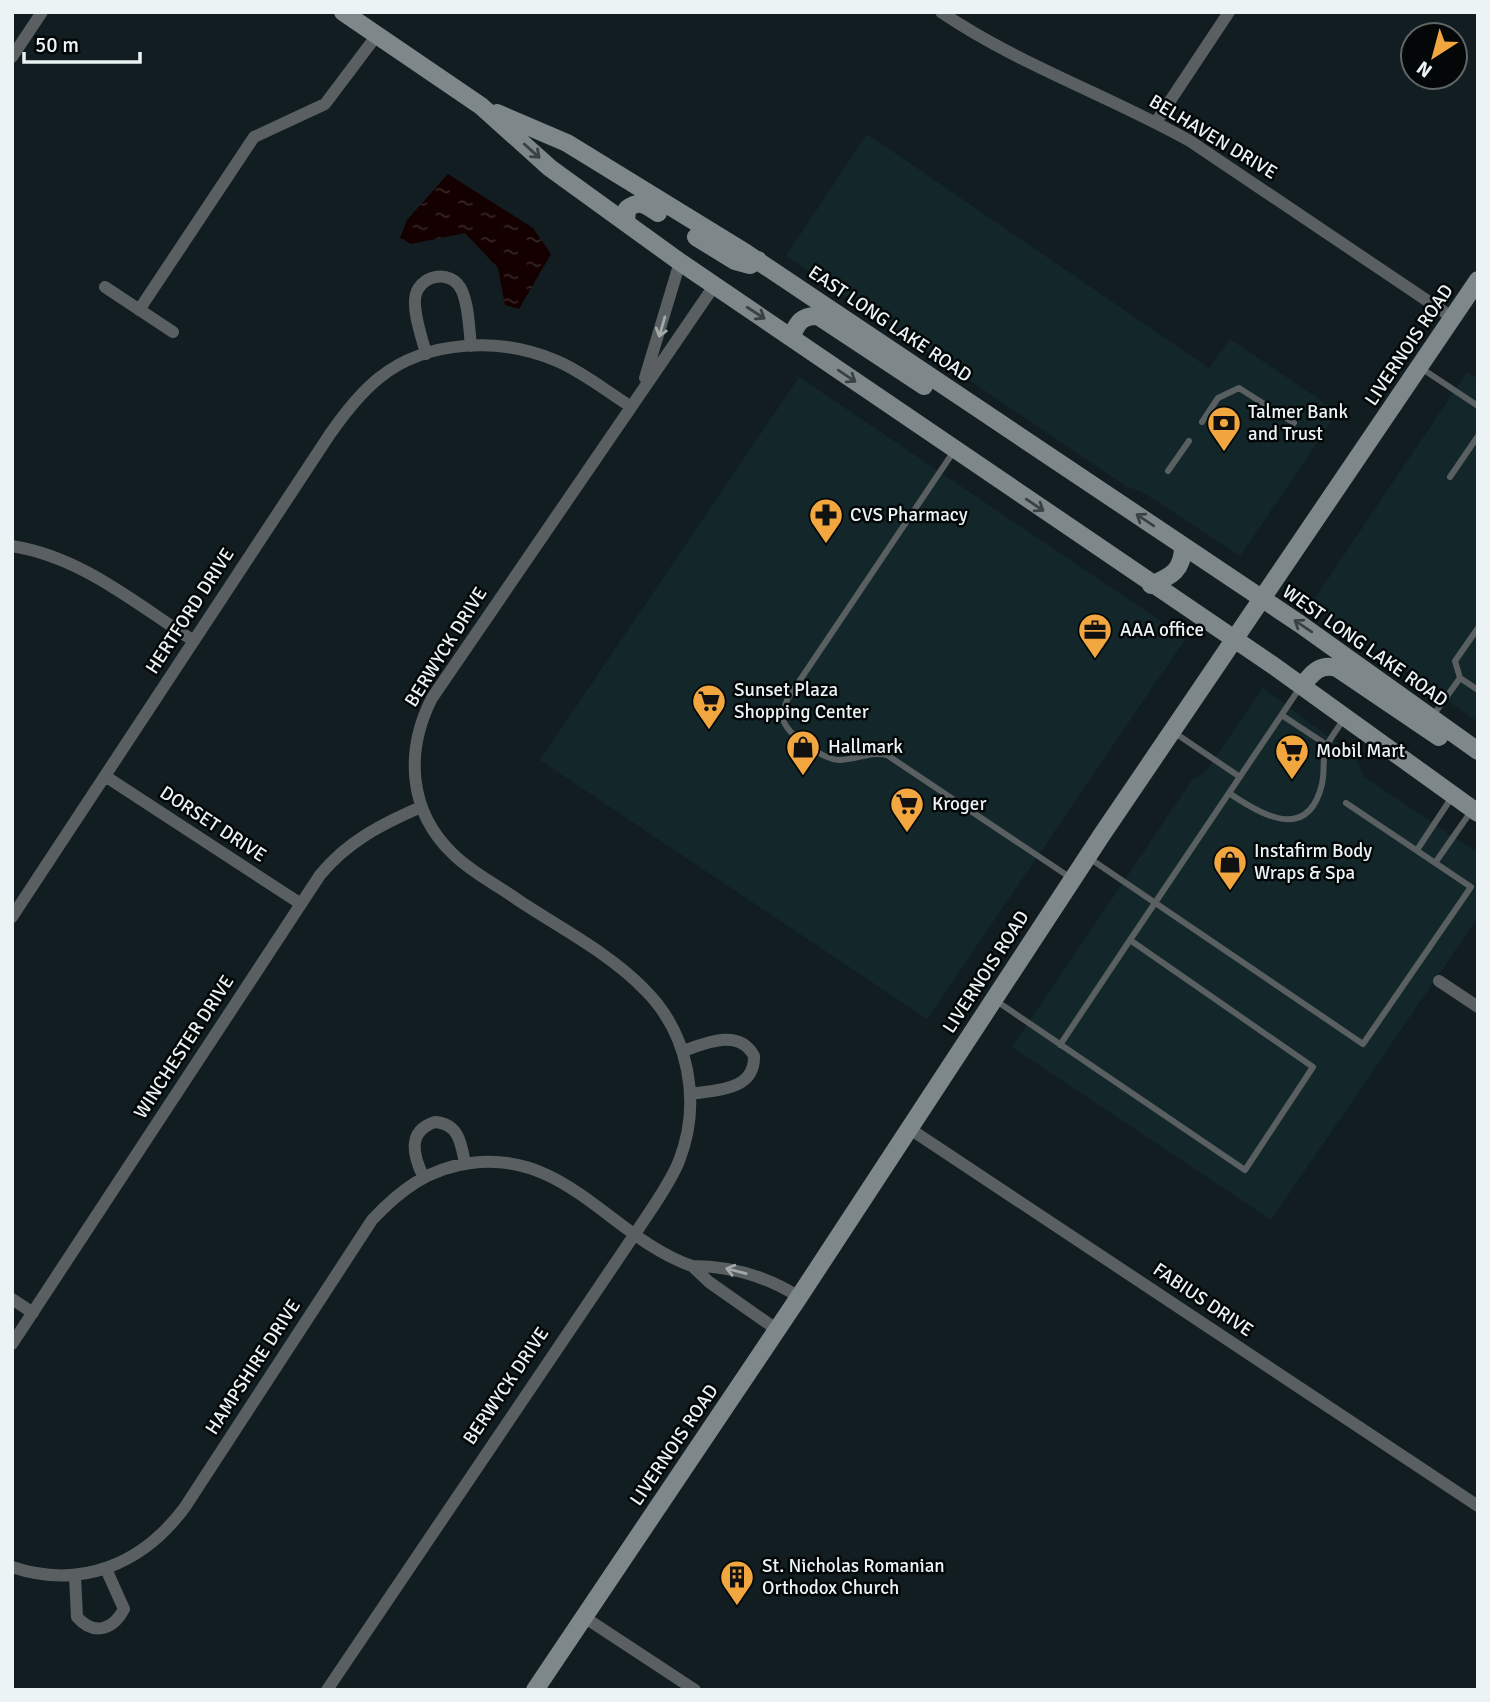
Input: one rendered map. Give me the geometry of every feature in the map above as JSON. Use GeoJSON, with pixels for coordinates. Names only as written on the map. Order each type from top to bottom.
{"type":"FeatureCollection","features":[{"type":"Feature","properties":{"kind":"main road","name":"EAST LONG LAKE ROAD"},"geometry":{"type":"LineString","coordinates":[[343,12],[481,106],[550,168],[714,286],[792,336],[1151,585],[1235,640]]}},
{"type":"Feature","properties":{"kind":"main road","name":"EAST LONG LAKE ROAD"},"geometry":{"type":"LineString","coordinates":[[481,106],[566,143],[758,260],[1263,599]]}},
{"type":"Feature","properties":{"kind":"main road"},"geometry":{"type":"LineString","coordinates":[[626,222],[628,209],[640,202],[735,261],[750,265],[758,260]]}},
{"type":"Feature","properties":{"kind":"main road","name":"LIVERNOIS ROAD"},"geometry":{"type":"LineString","coordinates":[[535,1690],[799,1297],[907,1127],[1072,879],[1478,280]]}},
{"type":"Feature","properties":{"kind":"main road"},"geometry":{"type":"LineString","coordinates":[[792,336],[801,320],[808,316],[818,316],[1052,472],[1088,482]]}},
{"type":"Feature","properties":{"kind":"main road"},"geometry":{"type":"LineString","coordinates":[[1151,585],[1175,573],[1183,563],[1183,546]]}},
{"type":"Feature","properties":{"kind":"main road","name":"WEST LONG LAKE ROAD"},"geometry":{"type":"LineString","coordinates":[[1263,599],[1478,752]]}},
{"type":"Feature","properties":{"kind":"main road"},"geometry":{"type":"LineString","coordinates":[[1235,640],[1453,796],[1476,807]]}},
{"type":"Feature","properties":{"kind":"main road"},"geometry":{"type":"LineString","coordinates":[[1302,686],[1318,668],[1327,665],[1337,668],[1424,728],[1478,752]]}},
{"type":"Feature","properties":{"kind":"main road"},"geometry":{"type":"LineString","coordinates":[[1351,721],[1386,733],[1476,807]]}},
{"type":"Feature","properties":{"kind":"street"},"geometry":{"type":"LineString","coordinates":[[12,57],[42,12]]}},
{"type":"Feature","properties":{"kind":"street","name":"BELHAVEN DRIVE"},"geometry":{"type":"LineString","coordinates":[[941,12],[1018,59],[1156,122],[1238,171],[1453,318]]}},
{"type":"Feature","properties":{"kind":"street"},"geometry":{"type":"LineString","coordinates":[[1156,122],[1229,12]]}},
{"type":"Feature","properties":{"kind":"street"},"geometry":{"type":"LineString","coordinates":[[139,310],[254,137],[325,104],[377,35]]}},
{"type":"Feature","properties":{"kind":"street","name":"BERWYCK DRIVE"},"geometry":{"type":"LineString","coordinates":[[640,392],[656,348],[680,262]]}},
{"type":"Feature","properties":{"kind":"street"},"geometry":{"type":"LineString","coordinates":[[426,354],[415,299],[420,285],[433,277],[449,278],[462,290],[471,346]]}},
{"type":"Feature","properties":{"kind":"street","name":"BERWYCK DRIVE"},"geometry":{"type":"LineString","coordinates":[[327,1690],[636,1233],[679,1162],[688,1132],[690,1094],[682,1051],[669,1020],[644,988],[627,974],[461,861],[441,841],[421,807],[415,784],[413,757],[420,726],[432,698],[714,286]]}},
{"type":"Feature","properties":{"kind":"street"},"geometry":{"type":"LineString","coordinates":[[105,287],[173,332]]}},
{"type":"Feature","properties":{"kind":"street","name":"HERTFORD DRIVE"},"geometry":{"type":"LineString","coordinates":[[12,917],[352,404],[381,376],[396,366],[426,354],[471,346],[503,347],[543,355],[580,373],[630,406]]}},
{"type":"Feature","properties":{"kind":"street"},"geometry":{"type":"LineString","coordinates":[[12,546],[42,552],[77,565],[194,641]]}},
{"type":"Feature","properties":{"kind":"street","name":"DORSET DRIVE"},"geometry":{"type":"LineString","coordinates":[[105,776],[301,904]]}},
{"type":"Feature","properties":{"kind":"street","name":"WINCHESTER DRIVE"},"geometry":{"type":"LineString","coordinates":[[12,1344],[301,904],[331,863],[356,840],[386,822],[421,807]]}},
{"type":"Feature","properties":{"kind":"street"},"geometry":{"type":"LineString","coordinates":[[1439,981],[1478,1007]]}},
{"type":"Feature","properties":{"kind":"street"},"geometry":{"type":"LineString","coordinates":[[682,1051],[727,1039],[743,1043],[754,1056],[752,1072],[741,1084],[690,1094]]}},
{"type":"Feature","properties":{"kind":"street"},"geometry":{"type":"LineString","coordinates":[[424,1176],[415,1158],[414,1144],[420,1129],[435,1122],[452,1127],[460,1139],[465,1163]]}},
{"type":"Feature","properties":{"kind":"street","name":"FABIUS DRIVE"},"geometry":{"type":"LineString","coordinates":[[907,1127],[1478,1506]]}},
{"type":"Feature","properties":{"kind":"street","name":"HAMPSHIRE DRIVE"},"geometry":{"type":"LineString","coordinates":[[12,1567],[41,1575],[75,1576],[106,1569],[148,1548],[175,1520],[367,1228],[391,1199],[424,1176],[465,1163],[500,1161],[542,1172],[564,1183],[636,1233],[692,1266],[709,1282],[776,1329]]}},
{"type":"Feature","properties":{"kind":"street","name":"HAMPSHIRE DRIVE"},"geometry":{"type":"LineString","coordinates":[[692,1266],[718,1266],[748,1274],[774,1282],[799,1297]]}},
{"type":"Feature","properties":{"kind":"street"},"geometry":{"type":"LineString","coordinates":[[12,1299],[33,1313]]}},
{"type":"Feature","properties":{"kind":"street"},"geometry":{"type":"LineString","coordinates":[[75,1576],[76,1617],[92,1628],[101,1629],[118,1620],[124,1609],[106,1569]]}},
{"type":"Feature","properties":{"kind":"street"},"geometry":{"type":"LineString","coordinates":[[584,1617],[695,1690]]}},
{"type":"Feature","properties":{"kind":"lane"},"geometry":{"type":"LineString","coordinates":[[1419,367],[1478,406]]}},
{"type":"Feature","properties":{"kind":"lane"},"geometry":{"type":"LineString","coordinates":[[1202,422],[1218,398],[1239,388],[1294,423]]}},
{"type":"Feature","properties":{"kind":"lane"},"geometry":{"type":"LineString","coordinates":[[1450,477],[1478,436]]}},
{"type":"Feature","properties":{"kind":"lane"},"geometry":{"type":"LineString","coordinates":[[1168,471],[1189,441]]}},
{"type":"Feature","properties":{"kind":"lane"},"geometry":{"type":"LineString","coordinates":[[955,450],[788,698],[783,709],[783,722],[790,732],[824,754],[839,760],[864,754],[887,755],[1072,879]]}},
{"type":"Feature","properties":{"kind":"lane"},"geometry":{"type":"LineString","coordinates":[[1478,628],[1455,661],[1460,678],[1478,690]]}},
{"type":"Feature","properties":{"kind":"lane"},"geometry":{"type":"LineString","coordinates":[[1431,718],[1460,678]]}},
{"type":"Feature","properties":{"kind":"lane"},"geometry":{"type":"LineString","coordinates":[[1060,1045],[1302,686]]}},
{"type":"Feature","properties":{"kind":"lane"},"geometry":{"type":"LineString","coordinates":[[1283,716],[1327,745]]}},
{"type":"Feature","properties":{"kind":"lane"},"geometry":{"type":"LineString","coordinates":[[1229,793],[1262,815],[1294,819],[1317,801],[1327,745],[1351,721]]}},
{"type":"Feature","properties":{"kind":"lane"},"geometry":{"type":"LineString","coordinates":[[1173,732],[1240,777]]}},
{"type":"Feature","properties":{"kind":"lane"},"geometry":{"type":"LineString","coordinates":[[1417,850],[1453,796]]}},
{"type":"Feature","properties":{"kind":"lane"},"geometry":{"type":"LineString","coordinates":[[1087,857],[1363,1044],[1471,887],[1346,803]]}},
{"type":"Feature","properties":{"kind":"lane"},"geometry":{"type":"LineString","coordinates":[[1435,863],[1476,807]]}},
{"type":"Feature","properties":{"kind":"lane"},"geometry":{"type":"LineString","coordinates":[[993,999],[1245,1170],[1313,1067],[1130,940]]}},
{"type":"Feature","properties":{"kind":"shaded area"},"geometry":{"type":"Polygon","coordinates":[[[867,134],[1209,368],[1230,339],[1338,412],[1240,556],[1141,491],[1127,487],[786,256],[867,134]]]}},
{"type":"Feature","properties":{"kind":"shaded area"},"geometry":{"type":"Polygon","coordinates":[[[1467,372],[1478,379],[1478,722],[1311,604],[1467,372]]]}},
{"type":"Feature","properties":{"kind":"shaded area"},"geometry":{"type":"Polygon","coordinates":[[[799,377],[1186,638],[927,1019],[540,760],[799,377]]]}},
{"type":"Feature","properties":{"kind":"shaded area"},"geometry":{"type":"Polygon","coordinates":[[[1263,688],[1356,757],[1364,777],[1478,853],[1478,917],[1271,1220],[1012,1047],[1192,780],[1206,771],[1263,688]]]}},
{"type":"Feature","properties":{"kind":"water"},"geometry":{"type":"Polygon","coordinates":[[[448,174],[533,228],[551,254],[519,309],[505,305],[498,268],[465,233],[411,244],[400,238],[407,220],[448,174]]]}},
{"type":"Feature","properties":{"kind":"place","name":"Talmer Bank and Trust"},"geometry":{"type":"Point","coordinates":[1224,453]}},
{"type":"Feature","properties":{"kind":"place","name":"CVS Pharmacy"},"geometry":{"type":"Point","coordinates":[826,545]}},
{"type":"Feature","properties":{"kind":"place","name":"AAA office"},"geometry":{"type":"Point","coordinates":[1095,660]}},
{"type":"Feature","properties":{"kind":"place","name":"Sunset Plaza Shopping Center"},"geometry":{"type":"Point","coordinates":[709,731]}},
{"type":"Feature","properties":{"kind":"place","name":"Hallmark"},"geometry":{"type":"Point","coordinates":[803,777]}},
{"type":"Feature","properties":{"kind":"place","name":"Mobil Mart"},"geometry":{"type":"Point","coordinates":[1292,781]}},
{"type":"Feature","properties":{"kind":"place","name":"Kroger"},"geometry":{"type":"Point","coordinates":[907,834]}},
{"type":"Feature","properties":{"kind":"place","name":"Instafirm Body Wraps & Spa"},"geometry":{"type":"Point","coordinates":[1230,892]}},
{"type":"Feature","properties":{"kind":"place","name":"St. Nicholas Romanian Orthodox Church"},"geometry":{"type":"Point","coordinates":[737,1607]}}]}
